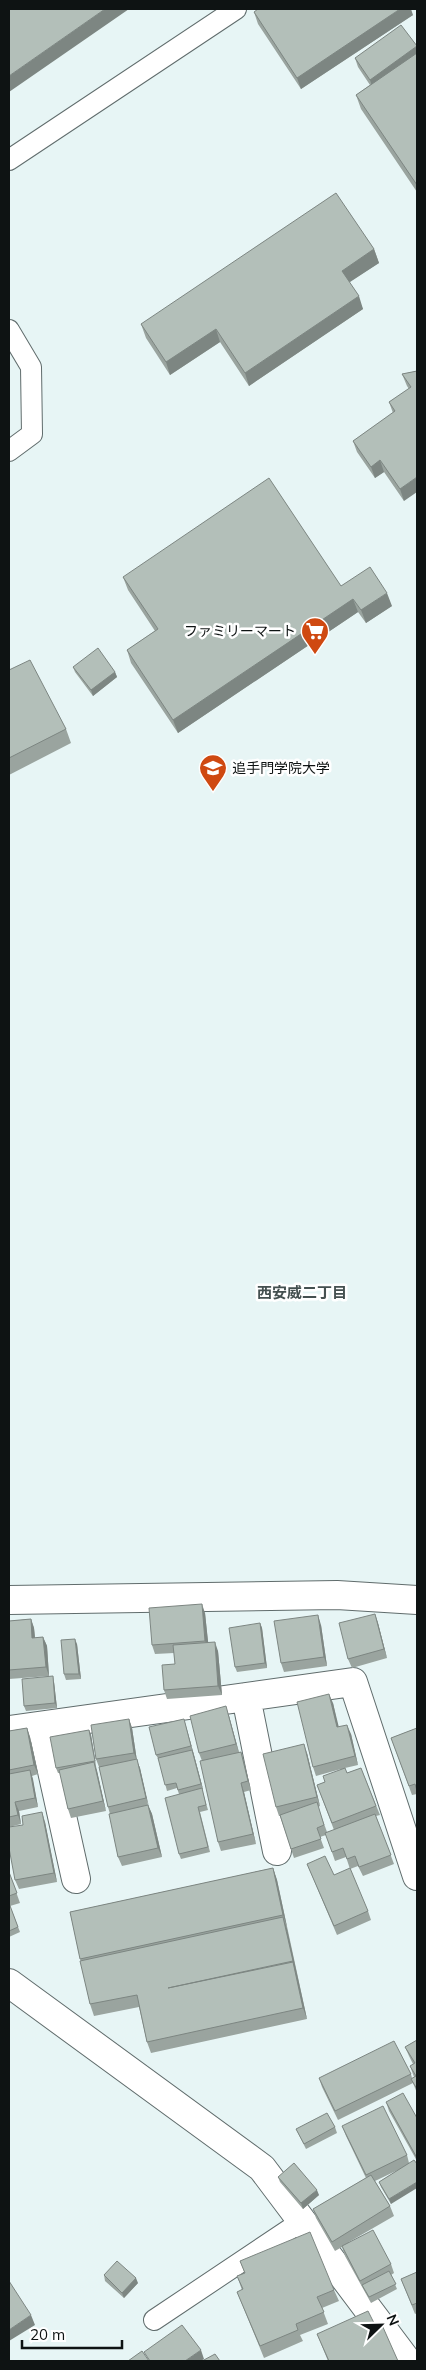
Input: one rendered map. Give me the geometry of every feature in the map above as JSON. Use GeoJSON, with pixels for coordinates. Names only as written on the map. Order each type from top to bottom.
{"type":"FeatureCollection","features":[{"type":"Feature","properties":{"kind":"street"},"geometry":{"type":"LineString","coordinates":[[9,1600],[337,1595],[417,1600]]}},
{"type":"Feature","properties":{"kind":"street"},"geometry":{"type":"LineString","coordinates":[[9,1730],[353,1682],[417,1876]]}},
{"type":"Feature","properties":{"kind":"street"},"geometry":{"type":"LineString","coordinates":[[246,1697],[277,1851]]}},
{"type":"Feature","properties":{"kind":"street"},"geometry":{"type":"LineString","coordinates":[[42,1726],[76,1880]]}},
{"type":"Feature","properties":{"kind":"street"},"geometry":{"type":"LineString","coordinates":[[9,1984],[262,2168],[407,2361]]}},
{"type":"Feature","properties":{"kind":"lane"},"geometry":{"type":"LineString","coordinates":[[9,160],[236,9]]}},
{"type":"Feature","properties":{"kind":"lane"},"geometry":{"type":"LineString","coordinates":[[9,330],[32,367],[32,434],[9,451]]}},
{"type":"Feature","properties":{"kind":"lane"},"geometry":{"type":"LineString","coordinates":[[154,2320],[302,2221]]}},
{"type":"Feature","properties":{"kind":"building"},"geometry":{"type":"Polygon","coordinates":[[[9,9],[105,9],[9,76],[9,9]]]}},
{"type":"Feature","properties":{"kind":"building"},"geometry":{"type":"Polygon","coordinates":[[[258,9],[400,9],[297,78],[254,12],[258,9]]]}},
{"type":"Feature","properties":{"kind":"building"},"geometry":{"type":"Polygon","coordinates":[[[401,25],[417,46],[370,80],[355,58],[401,25]]]}},
{"type":"Feature","properties":{"kind":"building"},"geometry":{"type":"Polygon","coordinates":[[[417,53],[417,185],[356,95],[417,53]]]}},
{"type":"Feature","properties":{"kind":"building"},"geometry":{"type":"Polygon","coordinates":[[[336,193],[374,249],[342,271],[359,296],[245,373],[216,329],[166,362],[141,324],[336,193]]]}},
{"type":"Feature","properties":{"kind":"building"},"geometry":{"type":"Polygon","coordinates":[[[417,371],[417,477],[400,489],[380,460],[371,467],[353,441],[395,411],[389,402],[411,387],[402,374],[417,371]]]}},
{"type":"Feature","properties":{"kind":"building"},"geometry":{"type":"Polygon","coordinates":[[[269,478],[341,586],[370,567],[387,593],[361,610],[353,599],[173,720],[127,650],[158,629],[123,577],[269,478]]]}},
{"type":"Feature","properties":{"kind":"building"},"geometry":{"type":"Polygon","coordinates":[[[98,648],[115,672],[91,690],[73,667],[98,648]]]}},
{"type":"Feature","properties":{"kind":"building"},"geometry":{"type":"Polygon","coordinates":[[[30,660],[66,729],[9,758],[9,670],[30,660]]]}},
{"type":"Feature","properties":{"kind":"building"},"geometry":{"type":"Polygon","coordinates":[[[202,1604],[205,1641],[152,1645],[149,1608],[202,1604]]]}},
{"type":"Feature","properties":{"kind":"building"},"geometry":{"type":"Polygon","coordinates":[[[375,1614],[384,1649],[348,1659],[339,1623],[375,1614]]]}},
{"type":"Feature","properties":{"kind":"building"},"geometry":{"type":"Polygon","coordinates":[[[318,1615],[324,1657],[281,1663],[274,1621],[318,1615]]]}},
{"type":"Feature","properties":{"kind":"building"},"geometry":{"type":"Polygon","coordinates":[[[31,1619],[32,1638],[43,1637],[46,1667],[9,1670],[9,1621],[31,1619]]]}},
{"type":"Feature","properties":{"kind":"building"},"geometry":{"type":"Polygon","coordinates":[[[260,1623],[265,1663],[235,1667],[229,1628],[260,1623]]]}},
{"type":"Feature","properties":{"kind":"building"},"geometry":{"type":"Polygon","coordinates":[[[75,1639],[79,1674],[64,1674],[61,1640],[75,1639]]]}},
{"type":"Feature","properties":{"kind":"building"},"geometry":{"type":"Polygon","coordinates":[[[215,1642],[218,1686],[164,1690],[162,1665],[175,1664],[173,1645],[215,1642]]]}},
{"type":"Feature","properties":{"kind":"building"},"geometry":{"type":"Polygon","coordinates":[[[53,1676],[55,1703],[24,1706],[22,1679],[53,1676]]]}},
{"type":"Feature","properties":{"kind":"building"},"geometry":{"type":"Polygon","coordinates":[[[329,1694],[337,1727],[347,1725],[355,1756],[313,1767],[297,1702],[329,1694]]]}},
{"type":"Feature","properties":{"kind":"building"},"geometry":{"type":"Polygon","coordinates":[[[226,1706],[236,1744],[199,1753],[190,1716],[226,1706]]]}},
{"type":"Feature","properties":{"kind":"building"},"geometry":{"type":"Polygon","coordinates":[[[129,1719],[134,1753],[96,1759],[91,1725],[129,1719]]]}},
{"type":"Feature","properties":{"kind":"building"},"geometry":{"type":"Polygon","coordinates":[[[184,1719],[191,1746],[156,1755],[149,1727],[184,1719]]]}},
{"type":"Feature","properties":{"kind":"building"},"geometry":{"type":"Polygon","coordinates":[[[27,1728],[34,1765],[9,1770],[9,1731],[27,1728]]]}},
{"type":"Feature","properties":{"kind":"building"},"geometry":{"type":"Polygon","coordinates":[[[417,1728],[417,1791],[415,1784],[409,1786],[391,1738],[417,1728]]]}},
{"type":"Feature","properties":{"kind":"building"},"geometry":{"type":"Polygon","coordinates":[[[89,1730],[95,1761],[56,1768],[50,1737],[89,1730]]]}},
{"type":"Feature","properties":{"kind":"building"},"geometry":{"type":"Polygon","coordinates":[[[304,1744],[317,1797],[276,1807],[263,1754],[304,1744]]]}},
{"type":"Feature","properties":{"kind":"building"},"geometry":{"type":"Polygon","coordinates":[[[192,1750],[201,1784],[178,1790],[176,1783],[165,1785],[158,1758],[192,1750]]]}},
{"type":"Feature","properties":{"kind":"building"},"geometry":{"type":"Polygon","coordinates":[[[241,1752],[248,1781],[241,1783],[253,1834],[218,1842],[200,1761],[241,1752]]]}},
{"type":"Feature","properties":{"kind":"building"},"geometry":{"type":"Polygon","coordinates":[[[137,1759],[146,1798],[108,1807],[99,1767],[137,1759]]]}},
{"type":"Feature","properties":{"kind":"building"},"geometry":{"type":"Polygon","coordinates":[[[94,1762],[103,1801],[68,1809],[59,1770],[94,1762]]]}},
{"type":"Feature","properties":{"kind":"building"},"geometry":{"type":"Polygon","coordinates":[[[345,1768],[347,1773],[361,1768],[376,1806],[332,1823],[317,1785],[325,1782],[323,1776],[345,1768]]]}},
{"type":"Feature","properties":{"kind":"building"},"geometry":{"type":"Polygon","coordinates":[[[30,1770],[35,1798],[15,1802],[18,1815],[9,1817],[9,1774],[30,1770]]]}},
{"type":"Feature","properties":{"kind":"building"},"geometry":{"type":"Polygon","coordinates":[[[202,1788],[206,1805],[198,1807],[208,1847],[179,1854],[165,1798],[202,1788]]]}},
{"type":"Feature","properties":{"kind":"building"},"geometry":{"type":"Polygon","coordinates":[[[317,1802],[324,1825],[317,1828],[321,1839],[291,1849],[280,1815],[317,1802]]]}},
{"type":"Feature","properties":{"kind":"building"},"geometry":{"type":"Polygon","coordinates":[[[148,1805],[158,1848],[118,1857],[109,1814],[148,1805]]]}},
{"type":"Feature","properties":{"kind":"building"},"geometry":{"type":"Polygon","coordinates":[[[42,1812],[54,1873],[15,1880],[9,1848],[9,1827],[23,1825],[22,1816],[42,1812]]]}},
{"type":"Feature","properties":{"kind":"building"},"geometry":{"type":"Polygon","coordinates":[[[375,1814],[391,1855],[359,1867],[355,1856],[347,1859],[343,1848],[332,1852],[325,1833],[375,1814]]]}},
{"type":"Feature","properties":{"kind":"building"},"geometry":{"type":"Polygon","coordinates":[[[325,1856],[334,1875],[350,1868],[368,1911],[334,1926],[307,1864],[325,1856]]]}},
{"type":"Feature","properties":{"kind":"building"},"geometry":{"type":"Polygon","coordinates":[[[273,1868],[283,1915],[80,1959],[70,1912],[273,1868]]]}},
{"type":"Feature","properties":{"kind":"building"},"geometry":{"type":"Polygon","coordinates":[[[9,1872],[17,1893],[9,1896],[9,1872]]]}},
{"type":"Feature","properties":{"kind":"building"},"geometry":{"type":"Polygon","coordinates":[[[9,1903],[18,1927],[9,1931],[9,1903]]]}},
{"type":"Feature","properties":{"kind":"building"},"geometry":{"type":"Polygon","coordinates":[[[283,1917],[293,1961],[168,1988],[293,1962],[303,2008],[147,2042],[137,1995],[90,2004],[80,1961],[283,1917]]]}},
{"type":"Feature","properties":{"kind":"building"},"geometry":{"type":"Polygon","coordinates":[[[417,2040],[417,2089],[411,2079],[416,2076],[410,2066],[415,2063],[405,2047],[417,2040]]]}},
{"type":"Feature","properties":{"kind":"building"},"geometry":{"type":"Polygon","coordinates":[[[394,2041],[411,2074],[335,2111],[319,2078],[394,2041]]]}},
{"type":"Feature","properties":{"kind":"building"},"geometry":{"type":"Polygon","coordinates":[[[403,2093],[417,2118],[417,2158],[386,2102],[403,2093]]]}},
{"type":"Feature","properties":{"kind":"building"},"geometry":{"type":"Polygon","coordinates":[[[383,2106],[407,2155],[366,2175],[342,2126],[383,2106]]]}},
{"type":"Feature","properties":{"kind":"building"},"geometry":{"type":"Polygon","coordinates":[[[327,2113],[335,2127],[304,2144],[296,2129],[327,2113]]]}},
{"type":"Feature","properties":{"kind":"building"},"geometry":{"type":"Polygon","coordinates":[[[414,2160],[417,2164],[417,2182],[389,2199],[379,2182],[414,2160]]]}},
{"type":"Feature","properties":{"kind":"building"},"geometry":{"type":"Polygon","coordinates":[[[294,2163],[317,2190],[301,2203],[278,2177],[294,2163]]]}},
{"type":"Feature","properties":{"kind":"building"},"geometry":{"type":"Polygon","coordinates":[[[371,2175],[390,2206],[332,2242],[313,2209],[371,2175]]]}},
{"type":"Feature","properties":{"kind":"building"},"geometry":{"type":"Polygon","coordinates":[[[373,2230],[391,2264],[360,2281],[342,2246],[373,2230]]]}},
{"type":"Feature","properties":{"kind":"building"},"geometry":{"type":"Polygon","coordinates":[[[310,2232],[334,2290],[317,2297],[324,2312],[296,2324],[298,2330],[260,2346],[237,2292],[243,2289],[237,2276],[245,2273],[240,2261],[310,2232]]]}},
{"type":"Feature","properties":{"kind":"building"},"geometry":{"type":"Polygon","coordinates":[[[117,2261],[136,2278],[122,2293],[104,2275],[117,2261]]]}},
{"type":"Feature","properties":{"kind":"building"},"geometry":{"type":"Polygon","coordinates":[[[389,2271],[396,2284],[369,2297],[362,2285],[389,2271]]]}},
{"type":"Feature","properties":{"kind":"building"},"geometry":{"type":"Polygon","coordinates":[[[417,2272],[417,2303],[412,2305],[401,2279],[417,2272]]]}},
{"type":"Feature","properties":{"kind":"building"},"geometry":{"type":"Polygon","coordinates":[[[9,2281],[31,2315],[9,2330],[9,2281]]]}},
{"type":"Feature","properties":{"kind":"building"},"geometry":{"type":"Polygon","coordinates":[[[368,2311],[376,2327],[382,2325],[398,2361],[329,2361],[317,2334],[368,2311]]]}},
{"type":"Feature","properties":{"kind":"building"},"geometry":{"type":"Polygon","coordinates":[[[182,2325],[201,2350],[185,2361],[150,2361],[144,2352],[182,2325]]]}},
{"type":"Feature","properties":{"kind":"building"},"geometry":{"type":"Polygon","coordinates":[[[142,2351],[149,2361],[128,2361],[142,2351]]]}},
{"type":"Feature","properties":{"kind":"building"},"geometry":{"type":"Polygon","coordinates":[[[215,2354],[220,2361],[202,2361],[215,2354]]]}},
{"type":"Feature","properties":{"kind":"place","name":"ファミリーマート"},"geometry":{"type":"Point","coordinates":[315,655]}},
{"type":"Feature","properties":{"kind":"place","name":"追手門学院大学"},"geometry":{"type":"Point","coordinates":[213,792]}},
{"type":"Feature","properties":{"kind":"district","name":"西安威二丁目"},"geometry":{"type":"Point","coordinates":[302,1293]}}]}
